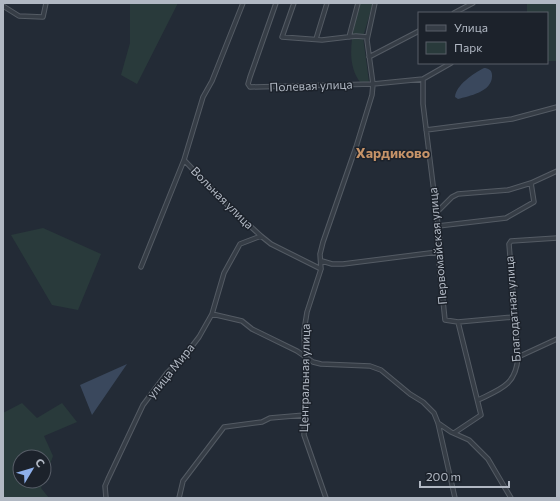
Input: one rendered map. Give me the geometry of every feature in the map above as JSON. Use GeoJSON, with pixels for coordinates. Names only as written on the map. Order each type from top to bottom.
{"type":"FeatureCollection","features":[{"type":"Feature","properties":{"kind":"street"},"geometry":{"type":"LineString","coordinates":[[3,6],[19,16],[43,18],[46,3]]}},
{"type":"Feature","properties":{"kind":"street"},"geometry":{"type":"LineString","coordinates":[[141,267],[184,160],[203,96],[212,81],[243,3]]}},
{"type":"Feature","properties":{"kind":"street","name":"Полевая улица"},"geometry":{"type":"LineString","coordinates":[[276,3],[250,77],[250,86],[278,87],[296,85],[373,84],[424,79]]}},
{"type":"Feature","properties":{"kind":"street"},"geometry":{"type":"LineString","coordinates":[[294,3],[282,37],[316,39],[367,37]]}},
{"type":"Feature","properties":{"kind":"street"},"geometry":{"type":"LineString","coordinates":[[316,39],[327,3]]}},
{"type":"Feature","properties":{"kind":"street"},"geometry":{"type":"LineString","coordinates":[[349,37],[358,3]]}},
{"type":"Feature","properties":{"kind":"street","name":"Центральная улица"},"geometry":{"type":"LineString","coordinates":[[326,498],[305,442],[304,331],[307,312],[321,269],[322,261],[320,254],[323,242],[356,147],[372,95],[373,84],[367,37],[375,3]]}},
{"type":"Feature","properties":{"kind":"street"},"geometry":{"type":"LineString","coordinates":[[456,12],[473,3]]}},
{"type":"Feature","properties":{"kind":"street"},"geometry":{"type":"LineString","coordinates":[[369,57],[418,32]]}},
{"type":"Feature","properties":{"kind":"street"},"geometry":{"type":"LineString","coordinates":[[424,79],[449,64]]}},
{"type":"Feature","properties":{"kind":"street","name":"Первомайская улица"},"geometry":{"type":"LineString","coordinates":[[424,79],[426,130],[440,241],[438,252],[444,317],[448,322],[458,322]]}},
{"type":"Feature","properties":{"kind":"street"},"geometry":{"type":"LineString","coordinates":[[426,130],[512,119],[557,107]]}},
{"type":"Feature","properties":{"kind":"street","name":"Вольная улица"},"geometry":{"type":"LineString","coordinates":[[184,160],[222,200],[271,244],[321,269]]}},
{"type":"Feature","properties":{"kind":"street"},"geometry":{"type":"LineString","coordinates":[[436,213],[452,197],[458,194],[514,188],[531,183],[557,171]]}},
{"type":"Feature","properties":{"kind":"street"},"geometry":{"type":"LineString","coordinates":[[438,226],[500,220],[524,210],[534,202],[531,183]]}},
{"type":"Feature","properties":{"kind":"street","name":"улица Мира"},"geometry":{"type":"LineString","coordinates":[[106,498],[105,486],[143,405],[167,373],[186,354],[199,337],[212,314],[224,273],[240,244],[261,236]]}},
{"type":"Feature","properties":{"kind":"street","name":"Благодатная улица"},"geometry":{"type":"LineString","coordinates":[[478,400],[506,385],[514,378],[518,357],[509,244],[511,241],[557,238]]}},
{"type":"Feature","properties":{"kind":"street"},"geometry":{"type":"LineString","coordinates":[[322,261],[332,264],[343,264],[438,252]]}},
{"type":"Feature","properties":{"kind":"street"},"geometry":{"type":"LineString","coordinates":[[212,314],[242,321],[252,329],[305,356],[313,362],[321,364],[370,366],[381,370],[410,394],[423,402],[434,413],[438,423],[455,498]]}},
{"type":"Feature","properties":{"kind":"street"},"geometry":{"type":"LineString","coordinates":[[454,433],[481,415],[458,322],[514,317]]}},
{"type":"Feature","properties":{"kind":"street"},"geometry":{"type":"LineString","coordinates":[[518,357],[557,339]]}},
{"type":"Feature","properties":{"kind":"street"},"geometry":{"type":"LineString","coordinates":[[179,498],[183,481],[224,427],[262,422],[270,418],[305,415]]}},
{"type":"Feature","properties":{"kind":"street"},"geometry":{"type":"LineString","coordinates":[[438,423],[469,440],[488,459],[511,498]]}},
{"type":"Feature","properties":{"kind":"green space"},"geometry":{"type":"Polygon","coordinates":[[[130,3],[178,3],[137,84],[121,75],[130,43],[130,3]]]}},
{"type":"Feature","properties":{"kind":"green space"},"geometry":{"type":"Polygon","coordinates":[[[360,3],[373,3],[363,37],[369,82],[361,83],[352,65],[351,55],[353,33],[360,3]]]}},
{"type":"Feature","properties":{"kind":"green space"},"geometry":{"type":"Polygon","coordinates":[[[527,3],[557,3],[557,61],[548,61],[548,12],[527,12],[527,3]]]}},
{"type":"Feature","properties":{"kind":"green space"},"geometry":{"type":"Polygon","coordinates":[[[43,228],[101,254],[78,310],[52,305],[11,235],[43,228]]]}},
{"type":"Feature","properties":{"kind":"green space"},"geometry":{"type":"Polygon","coordinates":[[[22,403],[37,418],[62,403],[77,422],[44,436],[50,449],[12,449],[12,489],[42,489],[49,498],[3,498],[3,413],[22,403]]]}},
{"type":"Feature","properties":{"kind":"water"},"geometry":{"type":"Polygon","coordinates":[[[487,68],[492,73],[489,86],[474,95],[458,99],[455,97],[462,84],[475,73],[487,68]]]}},
{"type":"Feature","properties":{"kind":"water"},"geometry":{"type":"Polygon","coordinates":[[[127,364],[92,415],[80,385],[127,364]]]}},
{"type":"Feature","properties":{"kind":"district","name":"Хардиково"},"geometry":{"type":"Point","coordinates":[393,153]}}]}
